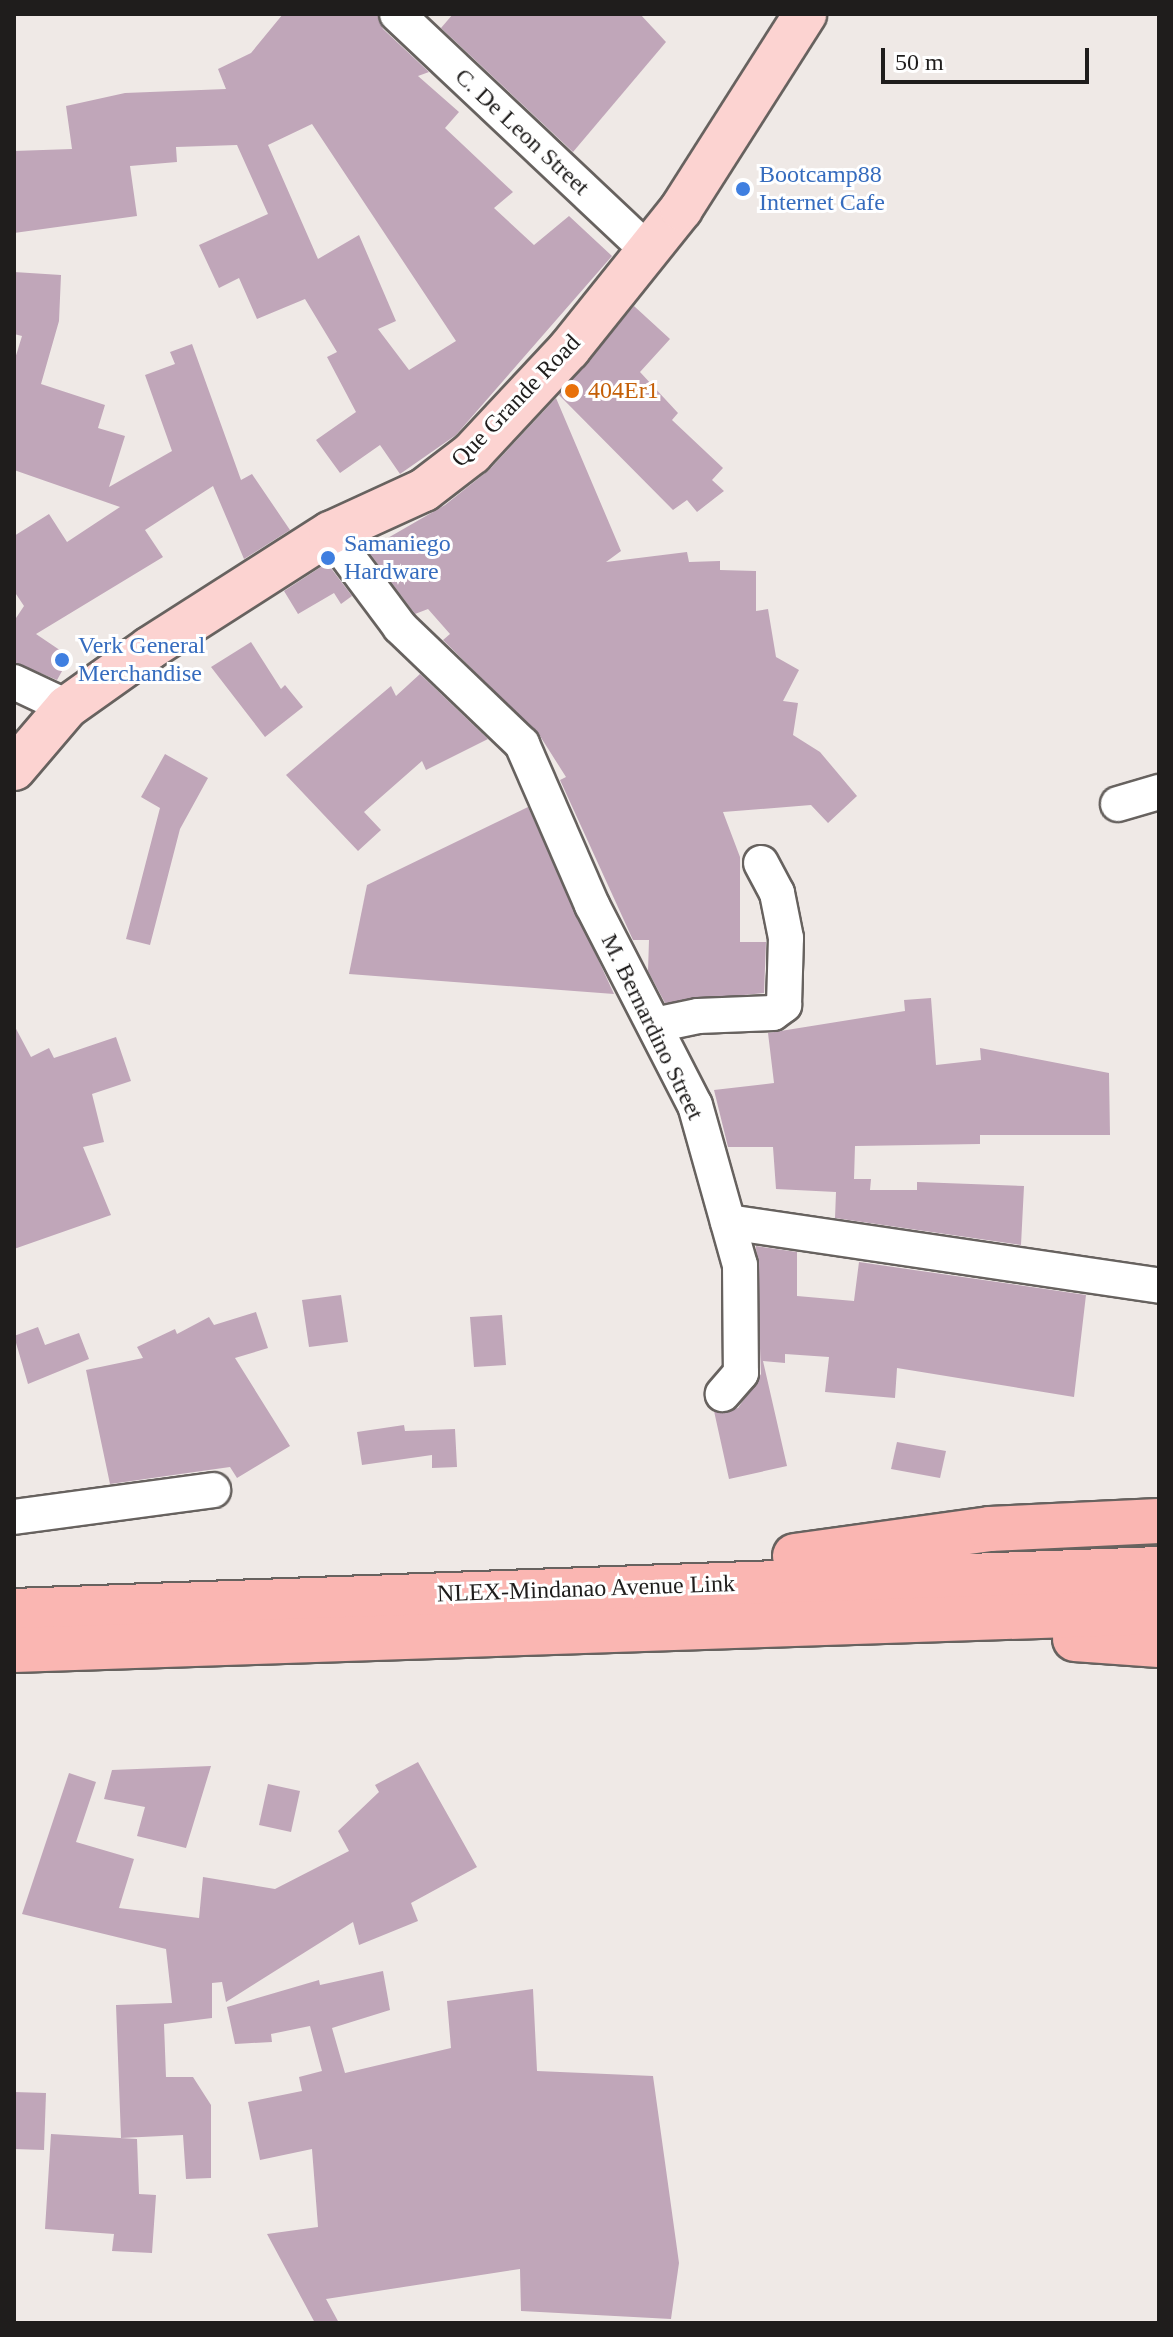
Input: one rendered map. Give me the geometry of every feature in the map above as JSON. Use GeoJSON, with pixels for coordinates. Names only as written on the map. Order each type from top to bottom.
{"type":"FeatureCollection","features":[{"type":"Feature","properties":{"kind":"highway"},"geometry":{"type":"LineString","coordinates":[[538,1591],[990,1529],[1159,1521]]}},
{"type":"Feature","properties":{"kind":"highway","name":"NLEX-Mindanao Avenue Link"},"geometry":{"type":"LineString","coordinates":[[14,1611],[1159,1569]]}},
{"type":"Feature","properties":{"kind":"highway","name":"NLEX-Mindanao Avenue Link"},"geometry":{"type":"LineString","coordinates":[[14,1650],[1159,1612]]}},
{"type":"Feature","properties":{"kind":"highway"},"geometry":{"type":"LineString","coordinates":[[874,1623],[1159,1645]]}},
{"type":"Feature","properties":{"kind":"main road","name":"Que Grande Road"},"geometry":{"type":"LineString","coordinates":[[14,769],[67,707],[330,533],[424,490],[472,453],[569,349],[647,250],[716,159],[805,14]]}},
{"type":"Feature","properties":{"kind":"street","name":"C. De Leon Street"},"geometry":{"type":"LineString","coordinates":[[397,14],[647,250]]}},
{"type":"Feature","properties":{"kind":"street","name":"M. Bernardino Street"},"geometry":{"type":"LineString","coordinates":[[330,533],[400,627],[522,744],[592,905],[695,1105],[740,1265],[741,1373],[723,1394]]}},
{"type":"Feature","properties":{"kind":"street"},"geometry":{"type":"LineString","coordinates":[[14,682],[67,707]]}},
{"type":"Feature","properties":{"kind":"street"},"geometry":{"type":"LineString","coordinates":[[1118,804],[1159,792]]}},
{"type":"Feature","properties":{"kind":"street"},"geometry":{"type":"LineString","coordinates":[[655,1025],[698,1016],[773,1013],[784,1005],[786,938],[777,893],[761,863]]}},
{"type":"Feature","properties":{"kind":"street"},"geometry":{"type":"LineString","coordinates":[[728,1222],[1159,1286]]}},
{"type":"Feature","properties":{"kind":"street"},"geometry":{"type":"LineString","coordinates":[[14,1517],[213,1490]]}},
{"type":"Feature","properties":{"kind":"building"},"geometry":{"type":"Polygon","coordinates":[[[283,14],[378,14],[383,29],[429,72],[418,76],[459,112],[445,128],[513,192],[494,208],[534,245],[569,216],[612,256],[456,435],[400,474],[380,445],[340,473],[316,440],[356,412],[327,357],[337,352],[305,299],[257,319],[239,278],[219,288],[199,245],[268,214],[237,145],[176,147],[177,162],[130,166],[137,216],[14,233],[14,151],[72,149],[66,106],[125,93],[226,89],[218,69],[251,53],[283,14]],[[312,124],[268,145],[318,259],[359,235],[396,321],[378,329],[409,370],[456,341],[312,124]]]}},
{"type":"Feature","properties":{"kind":"building"},"geometry":{"type":"Polygon","coordinates":[[[453,14],[640,14],[666,42],[573,152],[441,28],[453,14]]]}},
{"type":"Feature","properties":{"kind":"building"},"geometry":{"type":"Polygon","coordinates":[[[14,272],[61,275],[59,321],[41,384],[105,405],[98,428],[125,436],[109,487],[172,451],[145,375],[175,364],[170,352],[192,344],[241,480],[252,474],[290,530],[244,559],[213,486],[145,530],[163,557],[36,634],[70,657],[57,680],[14,662],[14,621],[24,606],[14,591],[14,536],[49,514],[67,542],[120,507],[14,470],[14,362],[22,336],[14,334],[14,272]]]}},
{"type":"Feature","properties":{"kind":"building"},"geometry":{"type":"Polygon","coordinates":[[[634,306],[670,339],[640,372],[678,413],[672,420],[723,468],[712,480],[724,491],[697,512],[687,500],[673,510],[559,395],[634,306]]]}},
{"type":"Feature","properties":{"kind":"building"},"geometry":{"type":"Polygon","coordinates":[[[556,398],[621,551],[606,562],[687,552],[689,562],[720,561],[720,570],[756,571],[756,611],[768,609],[776,657],[799,670],[783,701],[798,703],[793,735],[820,752],[857,796],[828,823],[811,805],[723,812],[740,857],[740,942],[766,942],[764,993],[665,1003],[648,971],[649,940],[633,940],[560,780],[566,777],[540,736],[443,640],[450,634],[428,609],[415,614],[363,544],[386,539],[445,505],[489,470],[556,398]]]}},
{"type":"Feature","properties":{"kind":"building"},"geometry":{"type":"Polygon","coordinates":[[[327,563],[352,596],[341,604],[334,593],[298,614],[284,591],[327,563]]]}},
{"type":"Feature","properties":{"kind":"building"},"geometry":{"type":"Polygon","coordinates":[[[251,642],[281,689],[285,685],[303,707],[265,737],[211,667],[251,642]]]}},
{"type":"Feature","properties":{"kind":"building"},"geometry":{"type":"Polygon","coordinates":[[[420,674],[488,739],[426,770],[422,761],[364,812],[381,830],[358,851],[286,775],[391,686],[396,696],[420,674]]]}},
{"type":"Feature","properties":{"kind":"building"},"geometry":{"type":"Polygon","coordinates":[[[165,754],[208,778],[180,829],[150,945],[126,939],[160,808],[141,797],[165,754]]]}},
{"type":"Feature","properties":{"kind":"building"},"geometry":{"type":"Polygon","coordinates":[[[528,807],[614,994],[349,974],[367,885],[528,807]]]}},
{"type":"Feature","properties":{"kind":"building"},"geometry":{"type":"Polygon","coordinates":[[[931,998],[936,1065],[981,1060],[980,1048],[1109,1073],[1110,1135],[980,1135],[980,1144],[855,1146],[854,1179],[871,1179],[870,1190],[917,1190],[917,1182],[1024,1186],[1021,1245],[835,1218],[836,1192],[776,1189],[773,1147],[728,1147],[714,1090],[774,1083],[768,1033],[905,1011],[904,1000],[931,998]]]}},
{"type":"Feature","properties":{"kind":"building"},"geometry":{"type":"Polygon","coordinates":[[[14,1025],[31,1057],[49,1048],[54,1058],[116,1037],[131,1081],[92,1094],[104,1142],[83,1147],[111,1215],[14,1249],[14,1025]]]}},
{"type":"Feature","properties":{"kind":"building"},"geometry":{"type":"Polygon","coordinates":[[[756,1246],[797,1252],[797,1296],[854,1301],[859,1262],[1086,1295],[1074,1397],[897,1368],[895,1398],[825,1392],[829,1357],[785,1354],[785,1363],[763,1361],[787,1466],[729,1479],[714,1411],[738,1408],[761,1374],[756,1246]]]}},
{"type":"Feature","properties":{"kind":"building"},"geometry":{"type":"Polygon","coordinates":[[[341,1295],[348,1342],[309,1347],[302,1300],[341,1295]]]}},
{"type":"Feature","properties":{"kind":"building"},"geometry":{"type":"Polygon","coordinates":[[[256,1312],[268,1348],[235,1358],[290,1446],[237,1478],[230,1467],[110,1484],[86,1370],[143,1358],[137,1347],[175,1329],[177,1334],[209,1317],[214,1325],[256,1312]]]}},
{"type":"Feature","properties":{"kind":"building"},"geometry":{"type":"Polygon","coordinates":[[[502,1315],[506,1365],[474,1367],[470,1317],[502,1315]]]}},
{"type":"Feature","properties":{"kind":"building"},"geometry":{"type":"Polygon","coordinates":[[[38,1327],[45,1345],[79,1333],[89,1359],[28,1384],[14,1336],[38,1327]]]}},
{"type":"Feature","properties":{"kind":"building"},"geometry":{"type":"Polygon","coordinates":[[[404,1425],[405,1431],[455,1429],[457,1467],[432,1468],[432,1455],[362,1465],[357,1432],[404,1425]]]}},
{"type":"Feature","properties":{"kind":"building"},"geometry":{"type":"Polygon","coordinates":[[[897,1442],[946,1451],[940,1478],[891,1469],[897,1442]]]}},
{"type":"Feature","properties":{"kind":"building"},"geometry":{"type":"Polygon","coordinates":[[[418,1762],[477,1867],[411,1903],[418,1921],[359,1945],[353,1922],[226,2002],[222,1982],[212,1983],[212,2018],[164,2024],[166,2077],[193,2077],[211,2105],[211,2178],[186,2179],[183,2135],[121,2138],[116,2005],[172,2003],[166,1949],[22,1914],[69,1773],[96,1782],[76,1842],[134,1859],[119,1908],[199,1918],[203,1877],[275,1889],[349,1851],[338,1831],[379,1792],[375,1785],[418,1762]]]}},
{"type":"Feature","properties":{"kind":"building"},"geometry":{"type":"Polygon","coordinates":[[[211,1766],[186,1848],[137,1836],[145,1807],[104,1799],[112,1770],[211,1766]]]}},
{"type":"Feature","properties":{"kind":"building"},"geometry":{"type":"Polygon","coordinates":[[[268,1784],[300,1791],[291,1832],[259,1825],[268,1784]]]}},
{"type":"Feature","properties":{"kind":"building"},"geometry":{"type":"Polygon","coordinates":[[[383,1971],[390,2010],[332,2028],[345,2073],[451,2048],[447,2001],[533,1989],[537,2071],[653,2076],[679,2263],[671,2319],[521,2311],[520,2269],[326,2299],[339,2323],[315,2323],[267,2234],[318,2227],[312,2149],[260,2160],[248,2102],[302,2091],[299,2077],[322,2071],[310,2026],[271,2034],[272,2042],[235,2044],[227,2007],[319,1980],[320,1985],[383,1971]]]}},
{"type":"Feature","properties":{"kind":"building"},"geometry":{"type":"Polygon","coordinates":[[[14,2092],[46,2093],[44,2150],[14,2149],[14,2092]]]}},
{"type":"Feature","properties":{"kind":"building"},"geometry":{"type":"Polygon","coordinates":[[[51,2134],[137,2139],[139,2194],[156,2195],[152,2253],[112,2251],[114,2234],[45,2229],[51,2134]]]}},
{"type":"Feature","properties":{"kind":"place","name":"Bootcamp88 Internet Cafe"},"geometry":{"type":"Point","coordinates":[743,189]}},
{"type":"Feature","properties":{"kind":"place","name":"404Er1"},"geometry":{"type":"Point","coordinates":[572,391]}},
{"type":"Feature","properties":{"kind":"place","name":"Samaniego Hardware"},"geometry":{"type":"Point","coordinates":[328,558]}},
{"type":"Feature","properties":{"kind":"place","name":"Verk General Merchandise"},"geometry":{"type":"Point","coordinates":[62,660]}}]}
